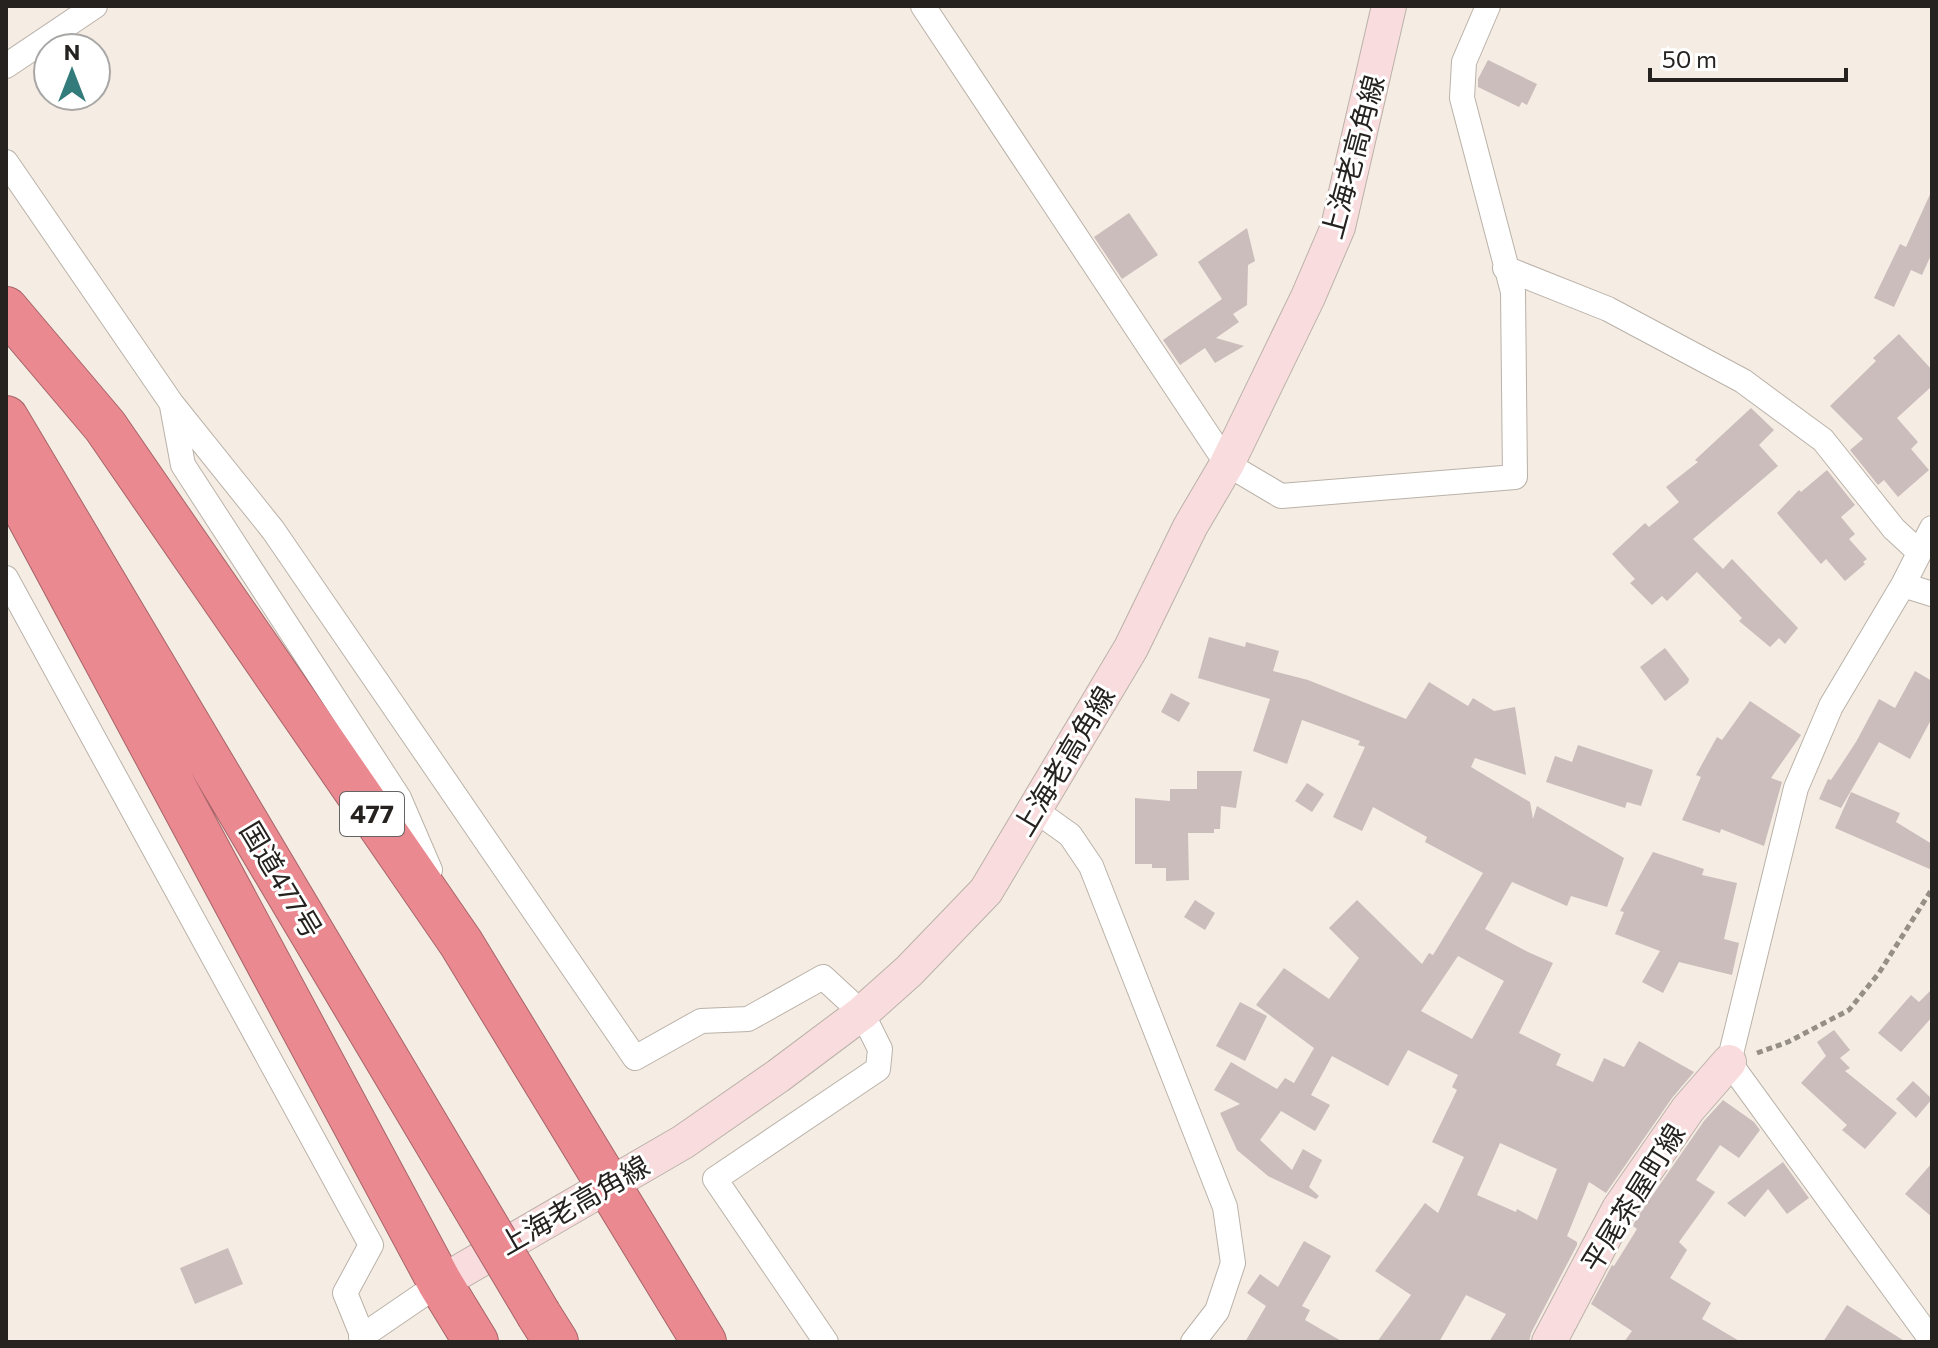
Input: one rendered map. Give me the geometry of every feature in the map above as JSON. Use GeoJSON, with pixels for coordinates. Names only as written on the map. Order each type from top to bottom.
{"type":"FeatureCollection","features":[{"type":"Feature","properties":{"kind":"highway","name":"477"},"geometry":{"type":"LineString","coordinates":[[6,309],[105,426],[461,943],[610,1183],[704,1342]]}},
{"type":"Feature","properties":{"kind":"highway","name":"国道477号"},"geometry":{"type":"LineString","coordinates":[[6,418],[547,1328]]}},
{"type":"Feature","properties":{"kind":"highway"},"geometry":{"type":"LineString","coordinates":[[6,474],[440,1283],[476,1342]]}},
{"type":"Feature","properties":{"kind":"main road","name":"上海老高角線"},"geometry":{"type":"LineString","coordinates":[[440,1283],[683,1142],[862,1013],[909,971],[986,891],[1131,648],[1190,527],[1227,464],[1338,227],[1389,6]]}},
{"type":"Feature","properties":{"kind":"main road","name":"平尾茶屋町線"},"geometry":{"type":"LineString","coordinates":[[1549,1342],[1619,1209],[1688,1109],[1729,1062]]}},
{"type":"Feature","properties":{"kind":"street"},"geometry":{"type":"LineString","coordinates":[[6,66],[95,6]]}},
{"type":"Feature","properties":{"kind":"street"},"geometry":{"type":"LineString","coordinates":[[923,6],[1227,464],[1281,496],[1515,477],[1513,292],[1462,98],[1464,62],[1488,6]]}},
{"type":"Feature","properties":{"kind":"street"},"geometry":{"type":"LineString","coordinates":[[6,162],[172,404],[273,530],[635,1058],[701,1021],[748,1019],[823,977],[862,1013],[880,1049],[878,1069],[715,1179],[826,1342]]}},
{"type":"Feature","properties":{"kind":"street"},"geometry":{"type":"LineString","coordinates":[[1505,268],[1608,309],[1743,381],[1823,440],[1894,529],[1919,552]]}},
{"type":"Feature","properties":{"kind":"street"},"geometry":{"type":"LineString","coordinates":[[172,404],[183,465],[399,798],[461,943]]}},
{"type":"Feature","properties":{"kind":"street"},"geometry":{"type":"LineString","coordinates":[[1932,528],[1903,585],[1831,706],[1796,788],[1729,1062],[1932,1341]]}},
{"type":"Feature","properties":{"kind":"street"},"geometry":{"type":"LineString","coordinates":[[6,578],[371,1245],[345,1293],[363,1340],[440,1283]]}},
{"type":"Feature","properties":{"kind":"street"},"geometry":{"type":"LineString","coordinates":[[1903,585],[1932,594]]}},
{"type":"Feature","properties":{"kind":"street"},"geometry":{"type":"LineString","coordinates":[[1035,810],[1070,835],[1091,866],[1225,1207],[1233,1263],[1217,1311],[1193,1342]]}},
{"type":"Feature","properties":{"kind":"path"},"geometry":{"type":"LineString","coordinates":[[1729,1062],[1788,1042],[1849,1010],[1879,973],[1932,889]]}},
{"type":"Feature","properties":{"kind":"building"},"geometry":{"type":"Polygon","coordinates":[[[1488,60],[1537,84],[1527,105],[1522,102],[1519,107],[1478,87],[1478,79],[1488,60]]]}},
{"type":"Feature","properties":{"kind":"building"},"geometry":{"type":"Polygon","coordinates":[[[1932,190],[1932,253],[1922,275],[1911,270],[1894,307],[1874,298],[1900,244],[1906,247],[1932,190]]]}},
{"type":"Feature","properties":{"kind":"building"},"geometry":{"type":"Polygon","coordinates":[[[1129,213],[1158,255],[1122,279],[1094,237],[1129,213]]]}},
{"type":"Feature","properties":{"kind":"building"},"geometry":{"type":"Polygon","coordinates":[[[1247,228],[1255,261],[1248,265],[1247,305],[1233,314],[1239,322],[1216,338],[1244,346],[1215,363],[1205,348],[1180,365],[1163,340],[1222,299],[1198,262],[1247,228]]]}},
{"type":"Feature","properties":{"kind":"building"},"geometry":{"type":"Polygon","coordinates":[[[1899,334],[1932,370],[1932,386],[1897,418],[1918,442],[1911,449],[1929,470],[1898,497],[1884,480],[1878,485],[1850,450],[1863,439],[1830,406],[1899,334]]]}},
{"type":"Feature","properties":{"kind":"building"},"geometry":{"type":"Polygon","coordinates":[[[1751,408],[1774,430],[1759,445],[1778,466],[1693,539],[1723,569],[1732,559],[1798,628],[1785,644],[1779,638],[1770,647],[1739,621],[1742,618],[1697,572],[1667,601],[1662,596],[1652,605],[1630,583],[1635,579],[1612,554],[1645,523],[1649,527],[1679,502],[1666,487],[1698,462],[1695,460],[1751,408]]]}},
{"type":"Feature","properties":{"kind":"building"},"geometry":{"type":"Polygon","coordinates":[[[1827,470],[1855,505],[1841,517],[1855,534],[1849,539],[1867,559],[1845,581],[1826,559],[1821,564],[1777,513],[1799,490],[1801,492],[1827,470]]]}},
{"type":"Feature","properties":{"kind":"building"},"geometry":{"type":"Polygon","coordinates":[[[1209,637],[1245,647],[1246,642],[1279,651],[1273,671],[1308,680],[1406,719],[1429,682],[1468,706],[1473,698],[1494,711],[1515,707],[1526,775],[1475,758],[1471,767],[1530,802],[1533,819],[1537,806],[1624,858],[1607,907],[1571,896],[1567,906],[1512,882],[1485,929],[1553,963],[1519,1033],[1561,1054],[1556,1065],[1593,1082],[1604,1058],[1624,1067],[1639,1041],[1694,1072],[1672,1098],[1606,1193],[1589,1182],[1567,1236],[1577,1245],[1529,1342],[1489,1342],[1506,1314],[1466,1295],[1439,1342],[1377,1342],[1411,1295],[1375,1271],[1425,1203],[1438,1213],[1464,1157],[1432,1142],[1457,1090],[1452,1087],[1458,1075],[1408,1050],[1388,1086],[1332,1056],[1311,1095],[1330,1105],[1315,1131],[1281,1111],[1260,1140],[1292,1170],[1303,1149],[1322,1160],[1309,1187],[1319,1196],[1316,1199],[1268,1176],[1237,1150],[1220,1113],[1240,1104],[1214,1090],[1231,1062],[1277,1089],[1285,1078],[1294,1083],[1314,1048],[1256,1005],[1284,968],[1329,999],[1359,958],[1329,928],[1357,900],[1422,964],[1429,953],[1433,955],[1483,873],[1425,842],[1427,837],[1373,807],[1362,831],[1333,817],[1365,747],[1358,745],[1360,741],[1302,720],[1287,764],[1253,751],[1270,699],[1198,678],[1209,637]],[[1458,956],[1421,1011],[1472,1039],[1504,981],[1458,956]],[[1500,1143],[1477,1195],[1516,1212],[1517,1209],[1537,1220],[1557,1169],[1500,1143]]]}},
{"type":"Feature","properties":{"kind":"building"},"geometry":{"type":"Polygon","coordinates":[[[1665,648],[1689,679],[1665,701],[1640,667],[1665,648]]]}},
{"type":"Feature","properties":{"kind":"building"},"geometry":{"type":"Polygon","coordinates":[[[1915,671],[1932,681],[1932,718],[1910,759],[1879,742],[1841,808],[1819,799],[1828,779],[1831,780],[1856,742],[1879,699],[1895,708],[1915,671]]]}},
{"type":"Feature","properties":{"kind":"building"},"geometry":{"type":"Polygon","coordinates":[[[1171,693],[1190,703],[1179,722],[1161,712],[1171,693]]]}},
{"type":"Feature","properties":{"kind":"building"},"geometry":{"type":"Polygon","coordinates":[[[1750,701],[1801,735],[1771,778],[1782,782],[1764,846],[1721,829],[1720,833],[1682,820],[1701,777],[1696,775],[1717,737],[1722,740],[1750,701]]]}},
{"type":"Feature","properties":{"kind":"building"},"geometry":{"type":"Polygon","coordinates":[[[1578,745],[1653,770],[1641,806],[1627,802],[1625,808],[1546,782],[1555,756],[1572,762],[1578,745]]]}},
{"type":"Feature","properties":{"kind":"building"},"geometry":{"type":"Polygon","coordinates":[[[1197,771],[1242,771],[1236,808],[1221,806],[1220,829],[1214,829],[1214,833],[1188,833],[1189,880],[1166,881],[1166,868],[1135,864],[1135,798],[1170,801],[1170,789],[1197,789],[1197,771]]]}},
{"type":"Feature","properties":{"kind":"building"},"geometry":{"type":"Polygon","coordinates":[[[1307,783],[1324,794],[1312,812],[1295,801],[1307,783]]]}},
{"type":"Feature","properties":{"kind":"building"},"geometry":{"type":"Polygon","coordinates":[[[1851,792],[1900,813],[1896,822],[1932,844],[1932,870],[1835,828],[1851,792]]]}},
{"type":"Feature","properties":{"kind":"building"},"geometry":{"type":"Polygon","coordinates":[[[1653,852],[1704,869],[1702,875],[1737,883],[1724,939],[1739,943],[1732,975],[1679,962],[1663,993],[1642,982],[1660,951],[1615,934],[1624,912],[1620,911],[1653,852]]]}},
{"type":"Feature","properties":{"kind":"building"},"geometry":{"type":"Polygon","coordinates":[[[1195,900],[1215,913],[1205,930],[1184,917],[1195,900]]]}},
{"type":"Feature","properties":{"kind":"building"},"geometry":{"type":"Polygon","coordinates":[[[1932,989],[1932,1017],[1901,1052],[1878,1033],[1911,995],[1919,1002],[1932,989]]]}},
{"type":"Feature","properties":{"kind":"building"},"geometry":{"type":"Polygon","coordinates":[[[1240,1002],[1267,1016],[1245,1061],[1216,1046],[1240,1002]]]}},
{"type":"Feature","properties":{"kind":"building"},"geometry":{"type":"Polygon","coordinates":[[[1834,1030],[1850,1050],[1840,1058],[1850,1068],[1845,1071],[1897,1113],[1865,1149],[1842,1130],[1847,1125],[1801,1083],[1826,1056],[1817,1042],[1834,1030]]]}},
{"type":"Feature","properties":{"kind":"building"},"geometry":{"type":"Polygon","coordinates":[[[1913,1081],[1932,1099],[1916,1118],[1896,1099],[1913,1081]]]}},
{"type":"Feature","properties":{"kind":"building"},"geometry":{"type":"Polygon","coordinates":[[[1723,1100],[1754,1122],[1760,1130],[1739,1158],[1720,1145],[1696,1180],[1715,1192],[1679,1242],[1687,1250],[1670,1278],[1711,1303],[1702,1319],[1741,1342],[1624,1342],[1632,1331],[1591,1304],[1612,1265],[1637,1229],[1633,1226],[1636,1219],[1704,1121],[1723,1100]]]}},
{"type":"Feature","properties":{"kind":"building"},"geometry":{"type":"Polygon","coordinates":[[[1783,1162],[1809,1198],[1787,1214],[1768,1189],[1745,1217],[1727,1203],[1783,1162]]]}},
{"type":"Feature","properties":{"kind":"building"},"geometry":{"type":"Polygon","coordinates":[[[1932,1163],[1932,1217],[1905,1194],[1932,1163]]]}},
{"type":"Feature","properties":{"kind":"building"},"geometry":{"type":"Polygon","coordinates":[[[1304,1241],[1331,1256],[1302,1306],[1310,1310],[1305,1320],[1343,1342],[1245,1342],[1266,1306],[1247,1293],[1260,1274],[1278,1287],[1304,1241]]]}},
{"type":"Feature","properties":{"kind":"building"},"geometry":{"type":"Polygon","coordinates":[[[228,1248],[243,1284],[195,1304],[180,1268],[228,1248]]]}},
{"type":"Feature","properties":{"kind":"building"},"geometry":{"type":"Polygon","coordinates":[[[1847,1305],[1906,1342],[1823,1342],[1847,1305]]]}}]}
